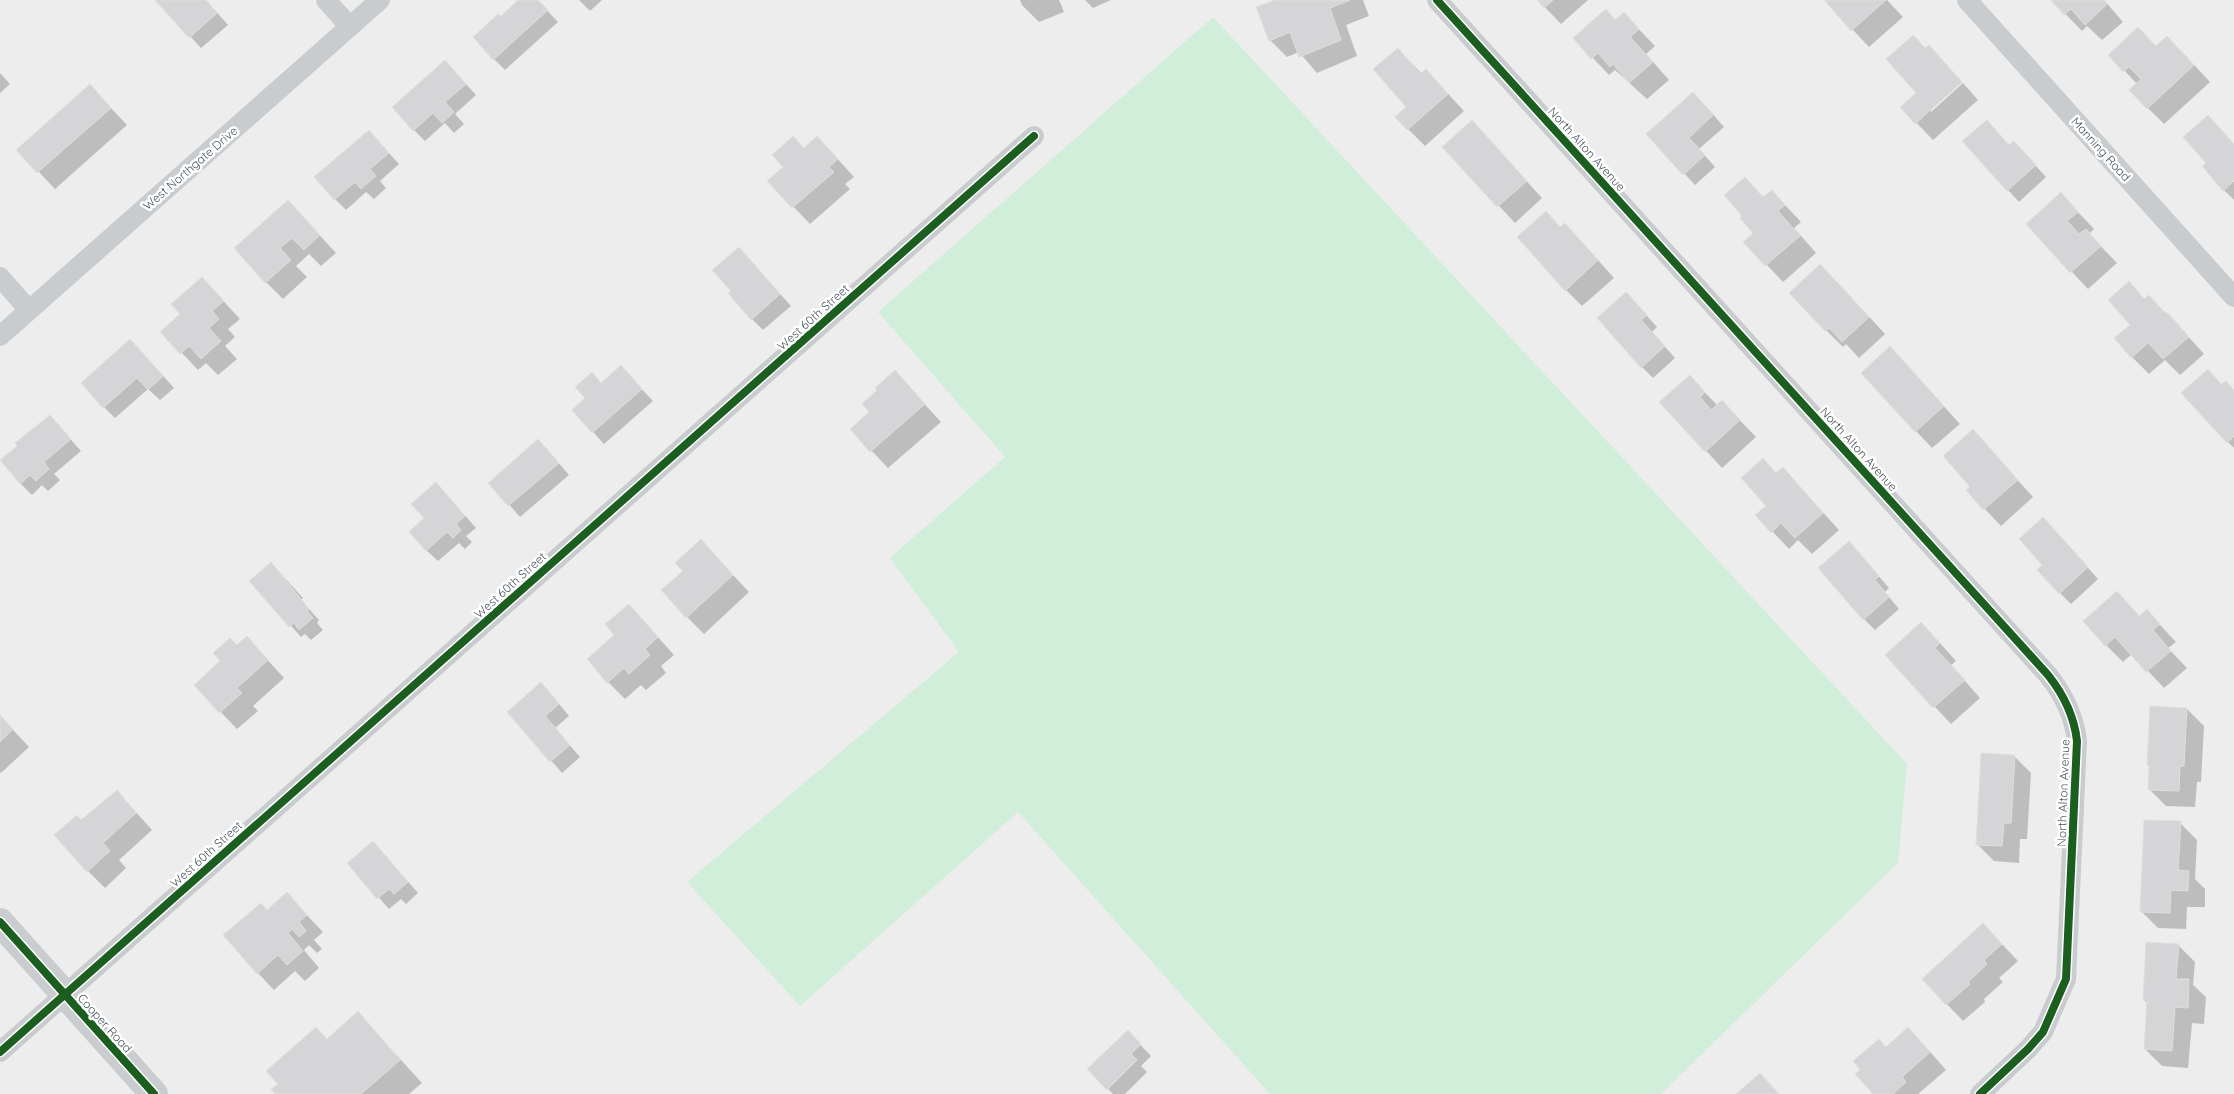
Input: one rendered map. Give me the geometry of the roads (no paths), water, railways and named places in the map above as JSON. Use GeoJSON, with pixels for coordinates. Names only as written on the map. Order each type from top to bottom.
{"type":"FeatureCollection","features":[{"type":"Feature","properties":{"kind":"main road","name":"Cooper Road"},"geometry":{"type":"LineString","coordinates":[[0,922],[154,1094]]}},
{"type":"Feature","properties":{"kind":"street"},"geometry":{"type":"LineString","coordinates":[[326,0],[350,27]]}},
{"type":"Feature","properties":{"kind":"street","name":"West Northgate Drive"},"geometry":{"type":"LineString","coordinates":[[0,336],[380,0]]}},
{"type":"Feature","properties":{"kind":"street","name":"North Alton Avenue"},"geometry":{"type":"LineString","coordinates":[[1436,0],[2059,689],[2071,714],[2078,750],[2068,968],[2062,989],[2043,1032],[2028,1049],[1980,1094]]}},
{"type":"Feature","properties":{"kind":"street","name":"Manning Road"},"geometry":{"type":"LineString","coordinates":[[1967,0],[2234,297]]}},
{"type":"Feature","properties":{"kind":"street","name":"West 60th Street"},"geometry":{"type":"LineString","coordinates":[[0,1052],[1034,136]]}},
{"type":"Feature","properties":{"kind":"street"},"geometry":{"type":"LineString","coordinates":[[0,277],[29,310]]}}]}
